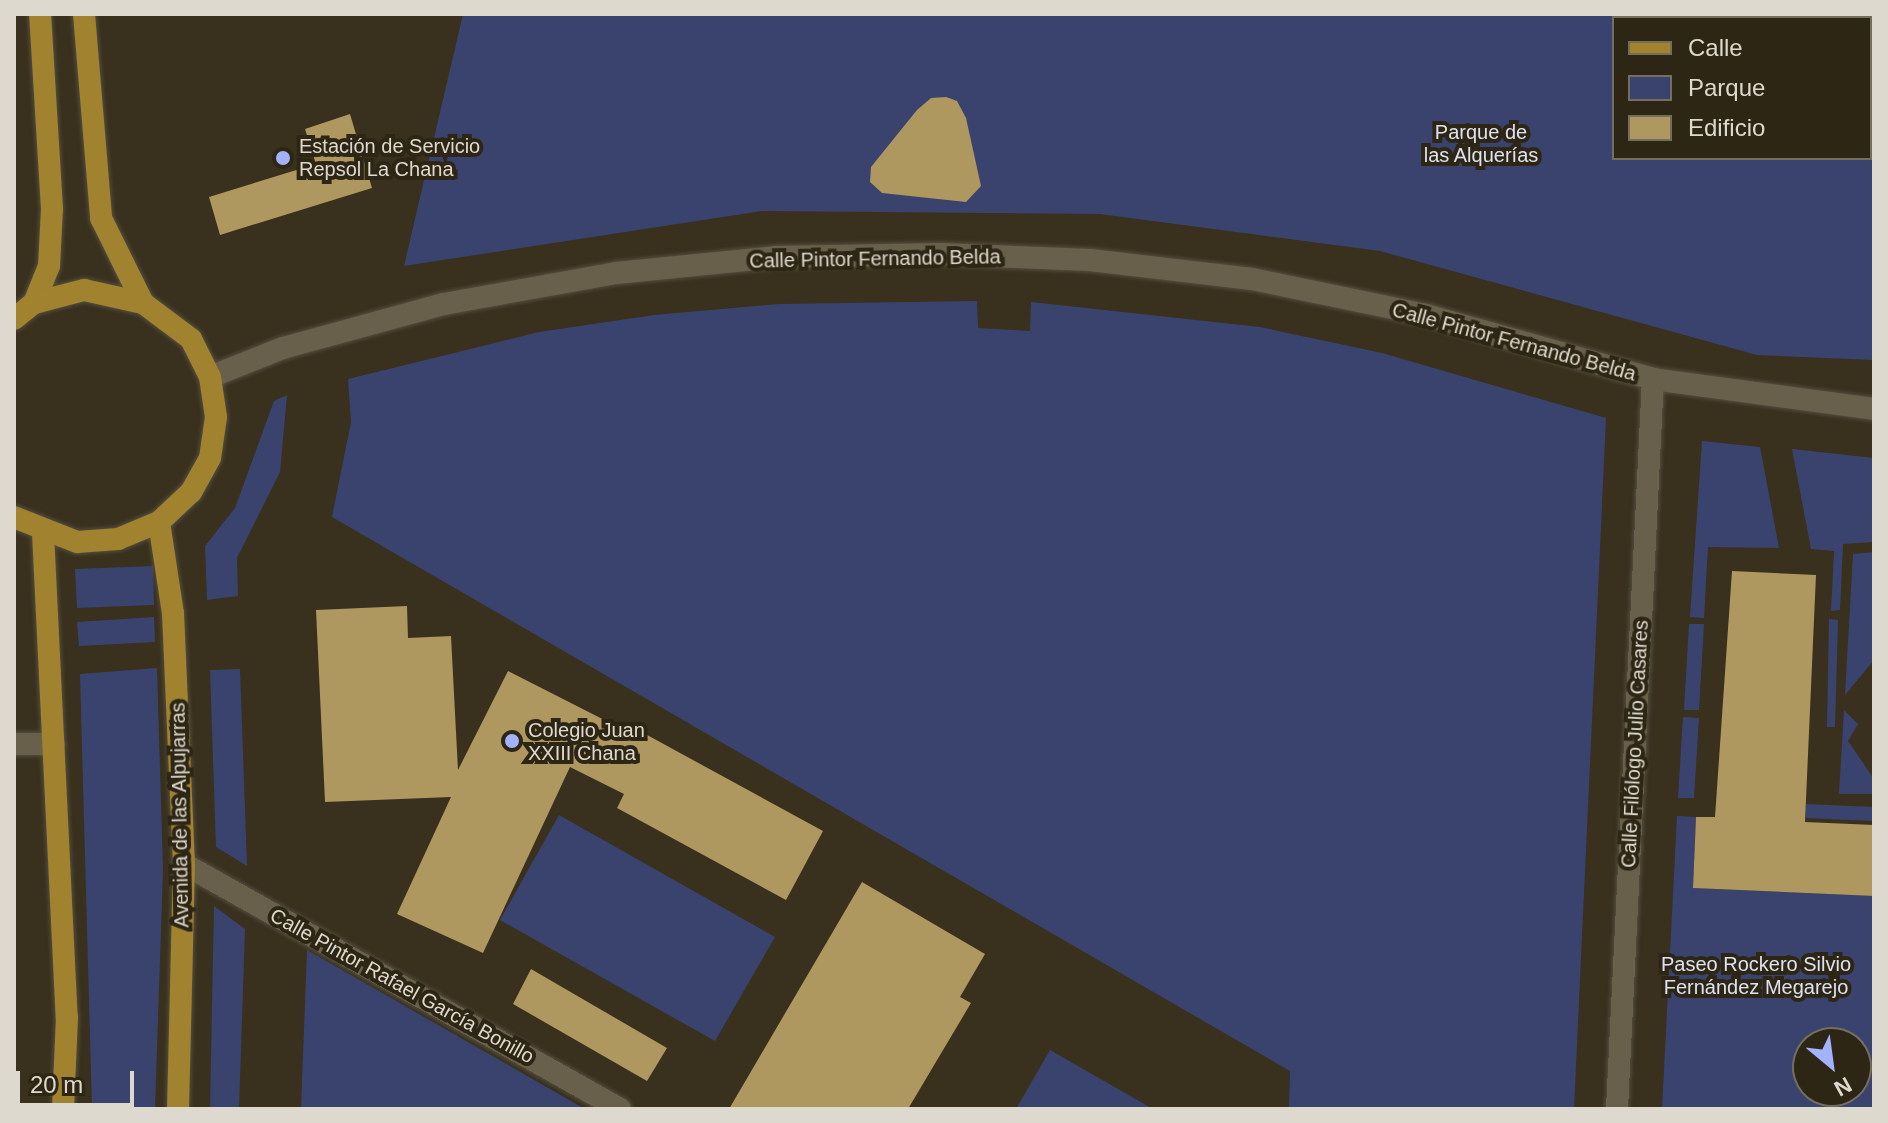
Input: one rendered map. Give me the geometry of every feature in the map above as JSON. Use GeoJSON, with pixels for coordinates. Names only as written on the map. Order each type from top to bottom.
{"type":"FeatureCollection","features":[{"type":"Feature","properties":{"kind":"main road"},"geometry":{"type":"LineString","coordinates":[[34,303],[49,266],[52,209],[40,14]]}},
{"type":"Feature","properties":{"kind":"main road"},"geometry":{"type":"LineString","coordinates":[[84,14],[101,218],[143,303]]}},
{"type":"Feature","properties":{"kind":"main road"},"geometry":{"type":"LineString","coordinates":[[14,319],[34,303],[84,290],[143,303],[191,339],[210,377],[216,417],[210,458],[191,492],[159,522],[118,539],[77,542],[43,533],[14,517]]}},
{"type":"Feature","properties":{"kind":"main road","name":"Avenida de las Alpujarras"},"geometry":{"type":"LineString","coordinates":[[159,522],[173,613],[184,864],[178,1109]]}},
{"type":"Feature","properties":{"kind":"main road"},"geometry":{"type":"LineString","coordinates":[[43,533],[67,1017],[63,1109]]}},
{"type":"Feature","properties":{"kind":"street","name":"Calle Pintor Fernando Belda"},"geometry":{"type":"LineString","coordinates":[[210,377],[283,348],[429,308],[616,273],[775,257],[941,254],[1090,260],[1252,279],[1426,315],[1653,379],[1874,409]]}},
{"type":"Feature","properties":{"kind":"street","name":"Calle Filólogo Julio Casares"},"geometry":{"type":"LineString","coordinates":[[1617,1109],[1653,379]]}},
{"type":"Feature","properties":{"kind":"street"},"geometry":{"type":"LineString","coordinates":[[14,744],[54,744]]}},
{"type":"Feature","properties":{"kind":"street","name":"Calle Pintor Rafael García Bonillo"},"geometry":{"type":"LineString","coordinates":[[184,864],[620,1109]]}},
{"type":"Feature","properties":{"kind":"green space","name":"Parque de las Alquerías"},"geometry":{"type":"Polygon","coordinates":[[[463,14],[1874,14],[1874,360],[1757,355],[1380,251],[1100,214],[762,211],[404,266],[463,14]]]}},
{"type":"Feature","properties":{"kind":"green space"},"geometry":{"type":"Polygon","coordinates":[[[977,301],[978,328],[1030,331],[1031,302],[1260,327],[1382,353],[1606,418],[1574,1109],[1289,1109],[1290,1071],[332,517],[351,422],[348,379],[539,332],[654,315],[779,304],[977,301]]]}},
{"type":"Feature","properties":{"kind":"green space"},"geometry":{"type":"Polygon","coordinates":[[[287,395],[280,472],[237,558],[238,596],[207,600],[205,546],[235,508],[274,401],[287,395]]]}},
{"type":"Feature","properties":{"kind":"green space"},"geometry":{"type":"Polygon","coordinates":[[[1702,441],[1760,447],[1779,548],[1708,547],[1704,618],[1690,617],[1702,441]]]}},
{"type":"Feature","properties":{"kind":"green space"},"geometry":{"type":"Polygon","coordinates":[[[1792,449],[1874,458],[1874,542],[1843,544],[1840,610],[1831,611],[1834,551],[1811,549],[1792,449]]]}},
{"type":"Feature","properties":{"kind":"green space"},"geometry":{"type":"Polygon","coordinates":[[[1874,552],[1874,660],[1845,695],[1853,554],[1874,552]]]}},
{"type":"Feature","properties":{"kind":"green space"},"geometry":{"type":"Polygon","coordinates":[[[153,566],[154,605],[77,608],[75,569],[153,566]]]}},
{"type":"Feature","properties":{"kind":"green space"},"geometry":{"type":"Polygon","coordinates":[[[154,617],[155,642],[79,646],[77,622],[154,617]]]}},
{"type":"Feature","properties":{"kind":"green space"},"geometry":{"type":"Polygon","coordinates":[[[1829,619],[1838,620],[1835,727],[1827,727],[1829,619]]]}},
{"type":"Feature","properties":{"kind":"green space"},"geometry":{"type":"Polygon","coordinates":[[[1689,624],[1704,624],[1699,710],[1684,710],[1689,624]]]}},
{"type":"Feature","properties":{"kind":"green space"},"geometry":{"type":"Polygon","coordinates":[[[157,668],[163,870],[155,1109],[92,1109],[80,674],[157,668]]]}},
{"type":"Feature","properties":{"kind":"green space"},"geometry":{"type":"Polygon","coordinates":[[[240,669],[247,866],[216,847],[210,670],[240,669]]]}},
{"type":"Feature","properties":{"kind":"green space"},"geometry":{"type":"Polygon","coordinates":[[[1844,710],[1858,724],[1848,741],[1874,779],[1874,794],[1839,794],[1844,710]]]}},
{"type":"Feature","properties":{"kind":"green space"},"geometry":{"type":"Polygon","coordinates":[[[1683,717],[1699,718],[1694,798],[1678,798],[1683,717]]]}},
{"type":"Feature","properties":{"kind":"green space"},"geometry":{"type":"Polygon","coordinates":[[[1806,804],[1874,807],[1874,821],[1806,818],[1806,804]]]}},
{"type":"Feature","properties":{"kind":"green space"},"geometry":{"type":"Polygon","coordinates":[[[559,815],[775,937],[715,1041],[500,920],[559,815]]]}},
{"type":"Feature","properties":{"kind":"green space","name":"Paseo Rockero Silvio Fernández Megarejo"},"geometry":{"type":"Polygon","coordinates":[[[1677,816],[1696,817],[1693,888],[1874,896],[1874,1109],[1662,1109],[1677,816]]]}},
{"type":"Feature","properties":{"kind":"green space"},"geometry":{"type":"Polygon","coordinates":[[[214,906],[245,929],[239,1109],[210,1109],[214,906]]]}},
{"type":"Feature","properties":{"kind":"green space"},"geometry":{"type":"Polygon","coordinates":[[[307,950],[585,1109],[301,1109],[307,950]]]}},
{"type":"Feature","properties":{"kind":"green space"},"geometry":{"type":"Polygon","coordinates":[[[1050,1050],[1153,1109],[1016,1109],[1050,1050]]]}},
{"type":"Feature","properties":{"kind":"building"},"geometry":{"type":"Polygon","coordinates":[[[946,97],[957,101],[966,118],[981,186],[966,202],[882,193],[870,182],[871,167],[917,110],[931,98],[946,97]]]}},
{"type":"Feature","properties":{"kind":"building"},"geometry":{"type":"Polygon","coordinates":[[[350,114],[372,188],[220,235],[209,197],[316,164],[305,129],[350,114]]]}},
{"type":"Feature","properties":{"kind":"building"},"geometry":{"type":"Polygon","coordinates":[[[1732,571],[1816,575],[1805,822],[1874,825],[1874,896],[1693,888],[1696,817],[1715,817],[1732,571]]]}},
{"type":"Feature","properties":{"kind":"building"},"geometry":{"type":"Polygon","coordinates":[[[407,606],[408,638],[451,636],[458,770],[508,671],[624,730],[627,724],[823,831],[786,900],[617,808],[624,794],[570,767],[483,953],[397,914],[451,797],[325,802],[316,610],[407,606]]]}},
{"type":"Feature","properties":{"kind":"building"},"geometry":{"type":"Polygon","coordinates":[[[862,882],[985,954],[960,997],[971,1003],[908,1109],[729,1109],[862,882]]]}},
{"type":"Feature","properties":{"kind":"building"},"geometry":{"type":"Polygon","coordinates":[[[531,969],[667,1048],[647,1081],[513,1004],[531,969]]]}},
{"type":"Feature","properties":{"kind":"place","name":"Estación de Servicio Repsol La Chana"},"geometry":{"type":"Point","coordinates":[283,158]}},
{"type":"Feature","properties":{"kind":"place","name":"Colegio Juan XXIII Chana"},"geometry":{"type":"Point","coordinates":[512,741]}}]}
